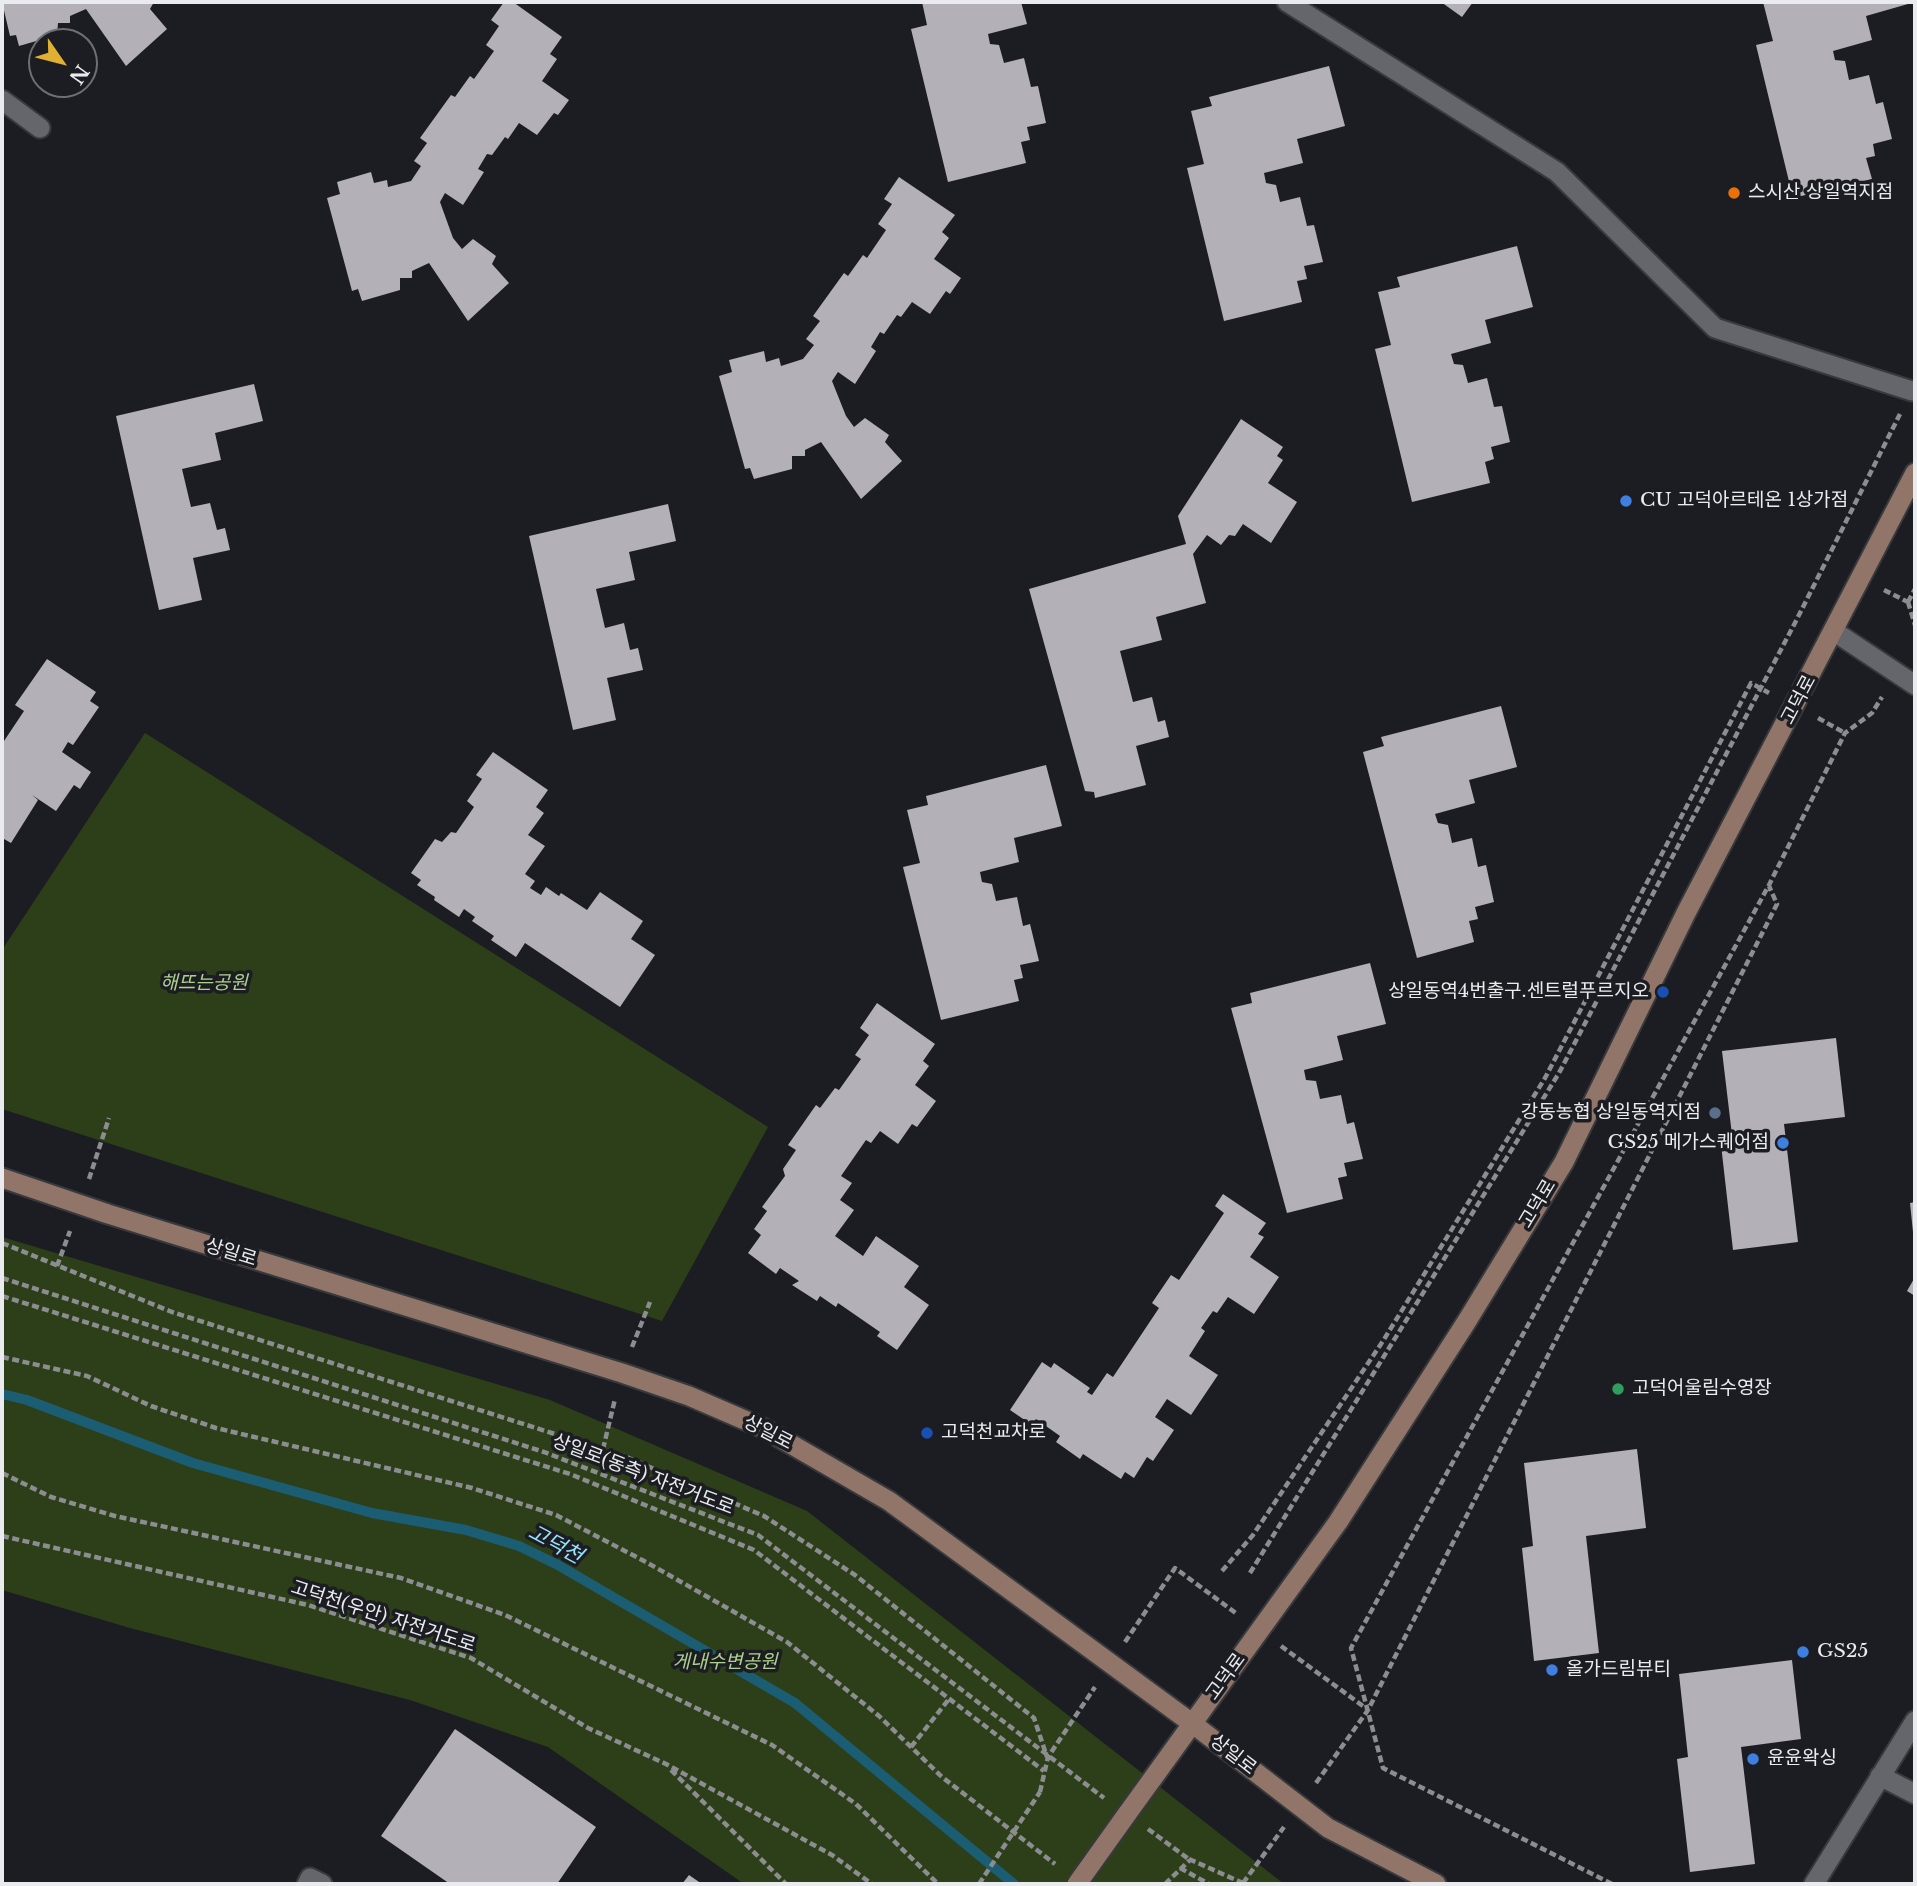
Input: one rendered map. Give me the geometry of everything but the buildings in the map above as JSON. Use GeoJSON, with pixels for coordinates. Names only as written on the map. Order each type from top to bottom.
{"type":"FeatureCollection","features":[{"type":"Feature","properties":{"kind":"main road","name":"고덕로"},"geometry":{"type":"LineString","coordinates":[[1077,1884],[1338,1522],[1467,1321],[1564,1161],[1686,913],[1835,632],[1915,473]]}},
{"type":"Feature","properties":{"kind":"main road","name":"상일로"},"geometry":{"type":"LineString","coordinates":[[2,1178],[134,1223],[622,1373],[689,1396],[763,1428],[889,1501],[1193,1724],[1328,1828],[1436,1884]]}},
{"type":"Feature","properties":{"kind":"street"},"geometry":{"type":"LineString","coordinates":[[1287,2],[1557,172],[1715,328],[1912,391]]}},
{"type":"Feature","properties":{"kind":"street"},"geometry":{"type":"LineString","coordinates":[[2,100],[40,128]]}},
{"type":"Feature","properties":{"kind":"street"},"geometry":{"type":"LineString","coordinates":[[1835,632],[1915,685]]}},
{"type":"Feature","properties":{"kind":"street"},"geometry":{"type":"LineString","coordinates":[[1814,1884],[1915,1721]]}},
{"type":"Feature","properties":{"kind":"street"},"geometry":{"type":"LineString","coordinates":[[1880,1776],[1915,1794]]}},
{"type":"Feature","properties":{"kind":"street"},"geometry":{"type":"LineString","coordinates":[[307,1884],[310,1878],[322,1884]]}},
{"type":"Feature","properties":{"kind":"path"},"geometry":{"type":"LineString","coordinates":[[1250,1573],[1559,1073],[1912,391]]}},
{"type":"Feature","properties":{"kind":"path"},"geometry":{"type":"LineString","coordinates":[[1915,589],[1908,603],[1915,625]]}},
{"type":"Feature","properties":{"kind":"path"},"geometry":{"type":"LineString","coordinates":[[1222,1571],[1253,1535],[1383,1341],[1545,1078],[1751,683],[1760,689]]}},
{"type":"Feature","properties":{"kind":"path"},"geometry":{"type":"LineString","coordinates":[[1612,1884],[1383,1768],[1352,1648],[1769,885],[1845,733],[1872,713]]}},
{"type":"Feature","properties":{"kind":"path"},"geometry":{"type":"LineString","coordinates":[[1368,1710],[1777,904],[1769,885]]}},
{"type":"Feature","properties":{"kind":"path"},"geometry":{"type":"LineString","coordinates":[[2,1244],[172,1312],[624,1456],[764,1516],[855,1575],[1034,1718],[1048,1757],[1040,1792],[979,1884]]}},
{"type":"Feature","properties":{"kind":"path","name":"상일로(동측) 자전거도로"},"geometry":{"type":"LineString","coordinates":[[2,1279],[544,1452],[758,1535],[1048,1757],[1190,1860],[1245,1884]]}},
{"type":"Feature","properties":{"kind":"path"},"geometry":{"type":"LineString","coordinates":[[2,1296],[570,1474],[754,1550],[1044,1771]]}},
{"type":"Feature","properties":{"kind":"path"},"geometry":{"type":"LineString","coordinates":[[2,1357],[87,1376],[152,1406],[216,1428],[472,1488],[556,1515],[646,1562],[787,1642],[879,1716],[942,1777],[1060,1868]]}},
{"type":"Feature","properties":{"kind":"path"},"geometry":{"type":"LineString","coordinates":[[2,1474],[51,1497],[115,1516],[401,1578],[505,1615],[772,1745],[856,1804],[938,1884]]}},
{"type":"Feature","properties":{"kind":"path","name":"고덕천(우안) 자전거도로"},"geometry":{"type":"LineString","coordinates":[[2,1536],[308,1605],[471,1658],[588,1728],[666,1764],[832,1855],[872,1884]]}},
{"type":"Feature","properties":{"kind":"path"},"geometry":{"type":"LineString","coordinates":[[911,1747],[949,1699]]}},
{"type":"Feature","properties":{"kind":"path"},"geometry":{"type":"LineString","coordinates":[[666,1764],[786,1884]]}},
{"type":"Feature","properties":{"kind":"path"},"geometry":{"type":"LineString","coordinates":[[1165,1884],[1170,1876],[1190,1860]]}},
{"type":"Feature","properties":{"kind":"path"},"geometry":{"type":"LineString","coordinates":[[1180,1868],[1209,1884]]}},
{"type":"Feature","properties":{"kind":"green space","name":"해뜨는공원"},"geometry":{"type":"Polygon","coordinates":[[[145,733],[768,1127],[662,1321],[2,1109],[2,950],[145,733]]]}},
{"type":"Feature","properties":{"kind":"green space","name":"게내수변공원"},"geometry":{"type":"Polygon","coordinates":[[[2,1237],[550,1400],[807,1511],[1284,1884],[744,1884],[548,1747],[410,1700],[130,1628],[2,1590],[2,1237]]]}},
{"type":"Feature","properties":{"kind":"waterway","name":"고덕천"},"geometry":{"type":"LineString","coordinates":[[2,1394],[27,1400],[193,1463],[372,1513],[466,1530],[519,1546],[558,1565],[795,1703],[1014,1884]]}},
{"type":"Feature","properties":{"kind":"place","name":"스시산 상일역지점"},"geometry":{"type":"Point","coordinates":[1734,193]}},
{"type":"Feature","properties":{"kind":"place","name":"CU 고덕아르테온 1상가점"},"geometry":{"type":"Point","coordinates":[1626,501]}},
{"type":"Feature","properties":{"kind":"place","name":"상일동역4번출구.센트럴푸르지오"},"geometry":{"type":"Point","coordinates":[1663,992]}},
{"type":"Feature","properties":{"kind":"place","name":"강동농협 상일동역지점"},"geometry":{"type":"Point","coordinates":[1715,1113]}},
{"type":"Feature","properties":{"kind":"place","name":"GS25 메가스퀘어점"},"geometry":{"type":"Point","coordinates":[1783,1143]}},
{"type":"Feature","properties":{"kind":"place","name":"고덕어울림수영장"},"geometry":{"type":"Point","coordinates":[1618,1389]}},
{"type":"Feature","properties":{"kind":"place","name":"고덕천교차로"},"geometry":{"type":"Point","coordinates":[927,1433]}},
{"type":"Feature","properties":{"kind":"place","name":"GS25"},"geometry":{"type":"Point","coordinates":[1803,1652]}},
{"type":"Feature","properties":{"kind":"place","name":"올가드림뷰티"},"geometry":{"type":"Point","coordinates":[1552,1670]}},
{"type":"Feature","properties":{"kind":"place","name":"윤윤왁싱"},"geometry":{"type":"Point","coordinates":[1753,1759]}}]}
